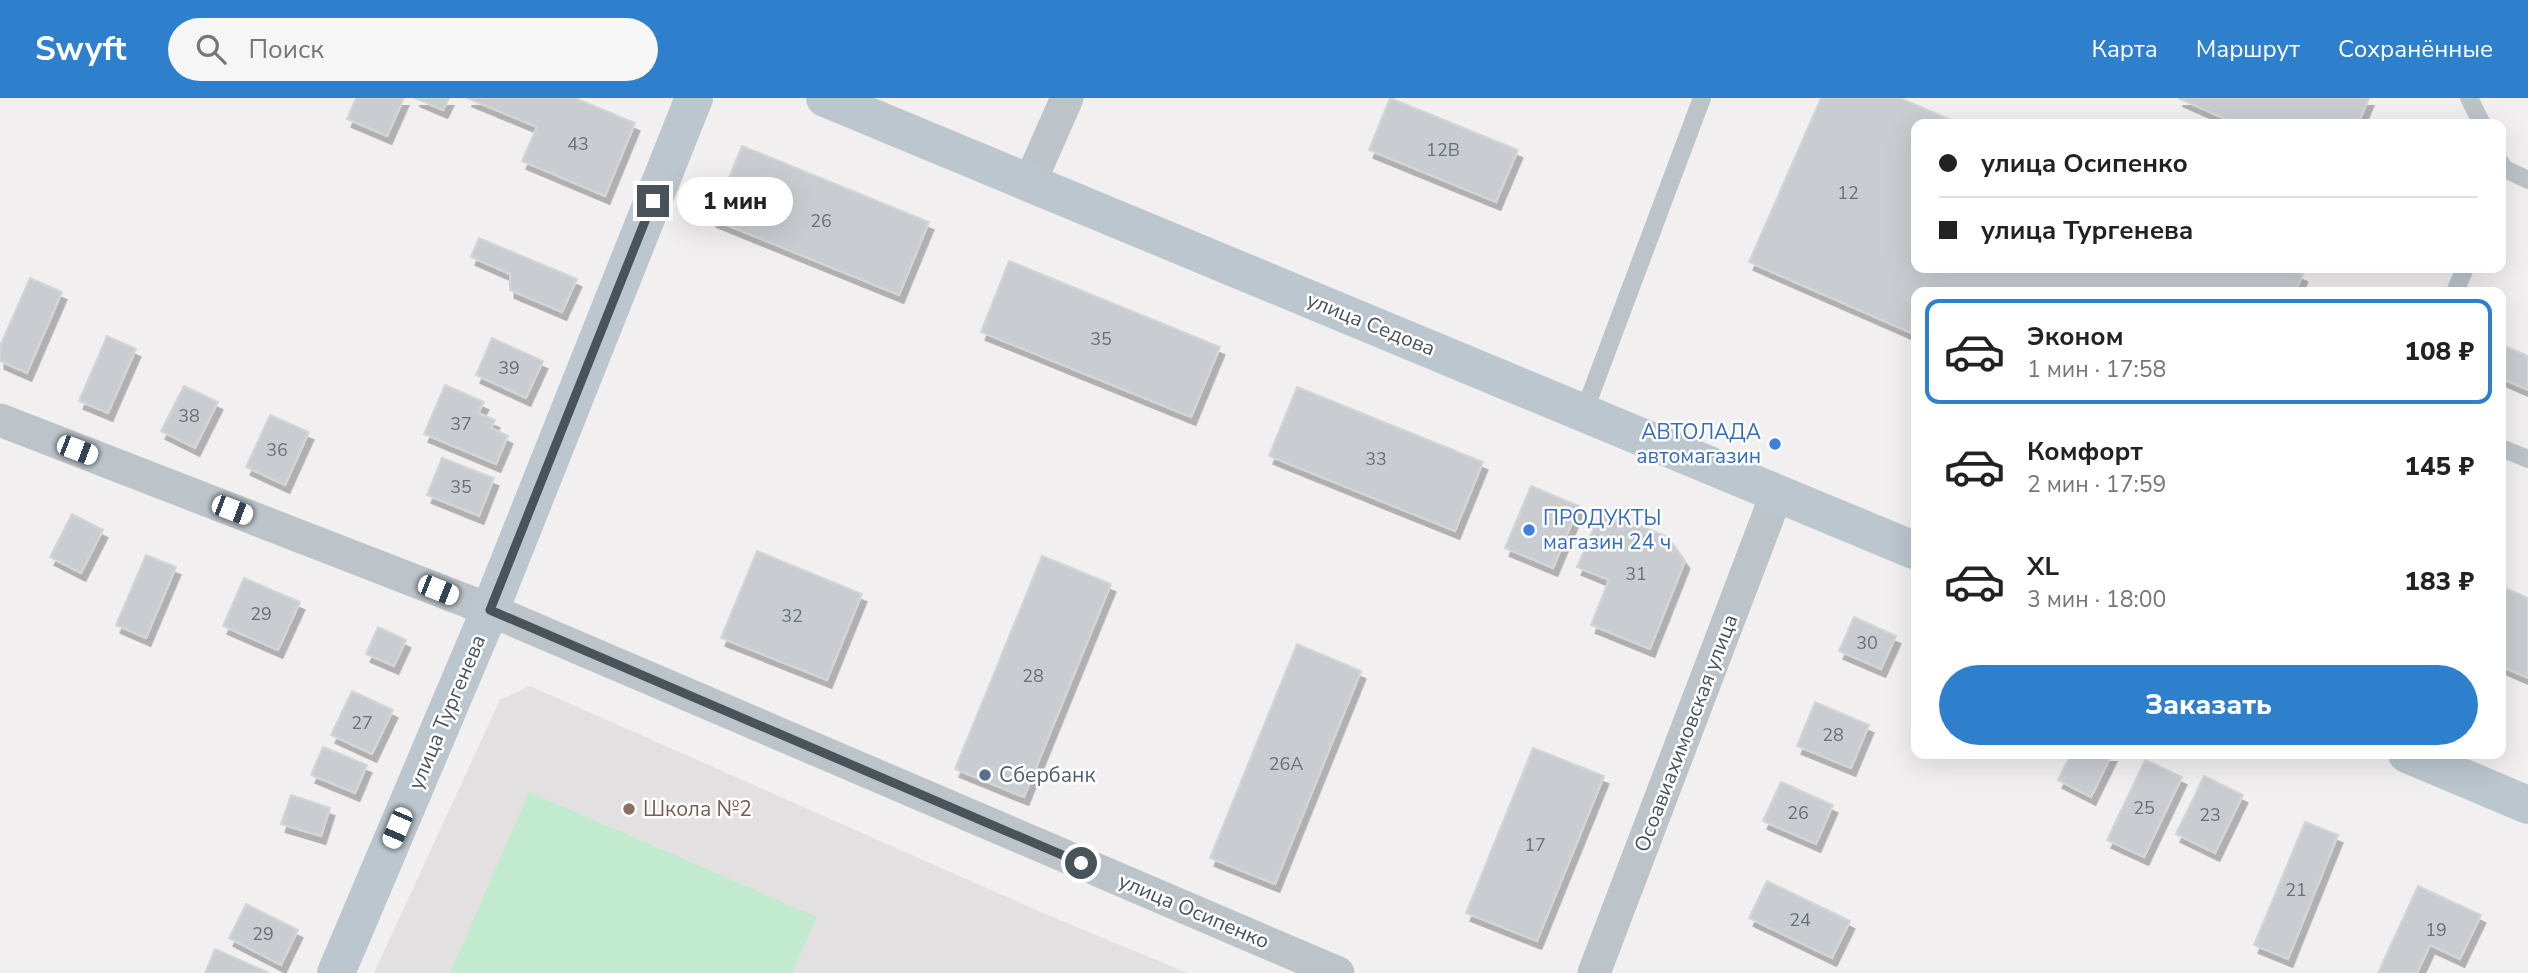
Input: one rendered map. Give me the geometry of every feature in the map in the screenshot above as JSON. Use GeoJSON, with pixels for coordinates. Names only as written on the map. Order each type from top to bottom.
{"type":"FeatureCollection","features":[{"type":"Feature","properties":{"kind":"main road","name":"улица Тургенева"},"geometry":{"type":"LineString","coordinates":[[336,973],[490,610],[694,98]]}},
{"type":"Feature","properties":{"kind":"main road","name":"улица Седова"},"geometry":{"type":"LineString","coordinates":[[825,98],[1911,549]]}},
{"type":"Feature","properties":{"kind":"main road"},"geometry":{"type":"LineString","coordinates":[[2419,759],[2528,804]]}},
{"type":"Feature","properties":{"kind":"street"},"geometry":{"type":"LineString","coordinates":[[1030,183],[1067,98]]}},
{"type":"Feature","properties":{"kind":"street","name":"улица Осипенко"},"geometry":{"type":"LineString","coordinates":[[0,420],[490,610],[1338,973]]}},
{"type":"Feature","properties":{"kind":"street","name":"Осоавиахимовская улица"},"geometry":{"type":"LineString","coordinates":[[1594,973],[1777,493]]}},
{"type":"Feature","properties":{"kind":"lane"},"geometry":{"type":"LineString","coordinates":[[1584,412],[1702,98]]}},
{"type":"Feature","properties":{"kind":"lane"},"geometry":{"type":"LineString","coordinates":[[2469,98],[2480,119]]}},
{"type":"Feature","properties":{"kind":"lane"},"geometry":{"type":"LineString","coordinates":[[2506,170],[2528,180]]}},
{"type":"Feature","properties":{"kind":"lane"},"geometry":{"type":"LineString","coordinates":[[2506,449],[2528,459]]}},
{"type":"Feature","properties":{"kind":"shaded area","name":"Школа №2"},"geometry":{"type":"Polygon","coordinates":[[[530,686],[1052,917],[1188,973],[374,973],[500,700],[530,686]]]}},
{"type":"Feature","properties":{"kind":"green space"},"geometry":{"type":"Polygon","coordinates":[[[529,792],[817,917],[792,973],[450,973],[529,792]]]}},
{"type":"Feature","properties":{"kind":"building"},"geometry":{"type":"Polygon","coordinates":[[[356,98],[404,98],[387,136],[347,119],[356,98]]]}},
{"type":"Feature","properties":{"kind":"building"},"geometry":{"type":"Polygon","coordinates":[[[415,98],[449,98],[443,110],[415,98]]]}},
{"type":"Feature","properties":{"kind":"building"},"geometry":{"type":"Polygon","coordinates":[[[467,98],[575,98],[635,123],[605,196],[522,161],[537,127],[467,98]]]}},
{"type":"Feature","properties":{"kind":"building"},"geometry":{"type":"Polygon","coordinates":[[[1390,98],[1518,150],[1496,202],[1369,150],[1390,98]]]}},
{"type":"Feature","properties":{"kind":"building"},"geometry":{"type":"Polygon","coordinates":[[[1821,98],[1900,98],[1948,119],[1911,119],[1911,273],[2303,274],[2297,287],[1911,287],[1911,333],[1749,262],[1821,98]]]}},
{"type":"Feature","properties":{"kind":"building"},"geometry":{"type":"Polygon","coordinates":[[[2178,98],[2369,98],[2360,119],[2226,119],[2178,98]]]}},
{"type":"Feature","properties":{"kind":"building"},"geometry":{"type":"Polygon","coordinates":[[[742,146],[929,222],[899,295],[712,219],[742,146]]]}},
{"type":"Feature","properties":{"kind":"building"},"geometry":{"type":"Polygon","coordinates":[[[479,238],[577,279],[562,312],[510,290],[510,274],[471,257],[479,238]]]}},
{"type":"Feature","properties":{"kind":"building"},"geometry":{"type":"Polygon","coordinates":[[[1009,261],[1220,347],[1191,417],[981,332],[1009,261]]]}},
{"type":"Feature","properties":{"kind":"building"},"geometry":{"type":"Polygon","coordinates":[[[30,278],[62,292],[27,373],[0,361],[0,346],[30,278]]]}},
{"type":"Feature","properties":{"kind":"building"},"geometry":{"type":"Polygon","coordinates":[[[107,336],[136,349],[108,413],[79,401],[107,336]]]}},
{"type":"Feature","properties":{"kind":"building"},"geometry":{"type":"Polygon","coordinates":[[[492,338],[543,361],[526,398],[476,375],[492,338]]]}},
{"type":"Feature","properties":{"kind":"building"},"geometry":{"type":"Polygon","coordinates":[[[2507,347],[2528,356],[2528,390],[2506,380],[2507,347]]]}},
{"type":"Feature","properties":{"kind":"building"},"geometry":{"type":"Polygon","coordinates":[[[445,385],[484,402],[478,413],[495,420],[491,428],[508,436],[496,464],[424,434],[445,385]]]}},
{"type":"Feature","properties":{"kind":"building"},"geometry":{"type":"Polygon","coordinates":[[[184,386],[218,402],[195,448],[161,431],[184,386]]]}},
{"type":"Feature","properties":{"kind":"building"},"geometry":{"type":"Polygon","coordinates":[[[1297,387],[1483,462],[1455,531],[1269,456],[1297,387]]]}},
{"type":"Feature","properties":{"kind":"building"},"geometry":{"type":"Polygon","coordinates":[[[270,415],[309,432],[285,485],[246,467],[270,415]]]}},
{"type":"Feature","properties":{"kind":"building"},"geometry":{"type":"Polygon","coordinates":[[[442,458],[494,478],[479,516],[427,495],[442,458]]]}},
{"type":"Feature","properties":{"kind":"building"},"geometry":{"type":"Polygon","coordinates":[[[1531,486],[1579,506],[1553,568],[1505,548],[1531,486]]]}},
{"type":"Feature","properties":{"kind":"building"},"geometry":{"type":"Polygon","coordinates":[[[1601,510],[1668,537],[1685,561],[1650,649],[1591,625],[1609,580],[1577,567],[1601,510]]]}},
{"type":"Feature","properties":{"kind":"building"},"geometry":{"type":"Polygon","coordinates":[[[72,514],[103,530],[81,573],[50,557],[72,514]]]}},
{"type":"Feature","properties":{"kind":"building"},"geometry":{"type":"Polygon","coordinates":[[[757,551],[862,594],[827,680],[721,638],[757,551]]]}},
{"type":"Feature","properties":{"kind":"building"},"geometry":{"type":"Polygon","coordinates":[[[146,555],[176,567],[146,638],[116,625],[146,555]]]}},
{"type":"Feature","properties":{"kind":"building"},"geometry":{"type":"Polygon","coordinates":[[[1042,556],[1111,584],[1024,797],[955,769],[1042,556]]]}},
{"type":"Feature","properties":{"kind":"building"},"geometry":{"type":"Polygon","coordinates":[[[244,578],[300,602],[278,650],[223,626],[244,578]]]}},
{"type":"Feature","properties":{"kind":"building"},"geometry":{"type":"Polygon","coordinates":[[[2506,588],[2528,598],[2528,678],[2506,668],[2506,588]]]}},
{"type":"Feature","properties":{"kind":"building"},"geometry":{"type":"Polygon","coordinates":[[[1854,617],[1896,636],[1881,669],[1839,651],[1854,617]]]}},
{"type":"Feature","properties":{"kind":"building"},"geometry":{"type":"Polygon","coordinates":[[[378,627],[406,640],[394,666],[366,654],[378,627]]]}},
{"type":"Feature","properties":{"kind":"building"},"geometry":{"type":"Polygon","coordinates":[[[1297,644],[1361,671],[1275,884],[1210,858],[1297,644]]]}},
{"type":"Feature","properties":{"kind":"building"},"geometry":{"type":"Polygon","coordinates":[[[352,691],[393,710],[372,754],[331,735],[352,691]]]}},
{"type":"Feature","properties":{"kind":"building"},"geometry":{"type":"Polygon","coordinates":[[[1815,702],[1869,725],[1851,768],[1797,746],[1815,702]]]}},
{"type":"Feature","properties":{"kind":"building"},"geometry":{"type":"Polygon","coordinates":[[[323,747],[367,765],[355,793],[311,775],[323,747]]]}},
{"type":"Feature","properties":{"kind":"building"},"geometry":{"type":"Polygon","coordinates":[[[1533,748],[1604,776],[1537,941],[1466,913],[1533,748]]]}},
{"type":"Feature","properties":{"kind":"building"},"geometry":{"type":"Polygon","coordinates":[[[2068,759],[2110,759],[2091,797],[2058,780],[2068,759]]]}},
{"type":"Feature","properties":{"kind":"building"},"geometry":{"type":"Polygon","coordinates":[[[2145,760],[2182,777],[2144,857],[2107,840],[2145,760]]]}},
{"type":"Feature","properties":{"kind":"building"},"geometry":{"type":"Polygon","coordinates":[[[2204,776],[2243,795],[2215,853],[2176,834],[2204,776]]]}},
{"type":"Feature","properties":{"kind":"building"},"geometry":{"type":"Polygon","coordinates":[[[1781,782],[1833,805],[1816,844],[1763,821],[1781,782]]]}},
{"type":"Feature","properties":{"kind":"building"},"geometry":{"type":"Polygon","coordinates":[[[291,795],[330,808],[321,836],[281,824],[291,795]]]}},
{"type":"Feature","properties":{"kind":"building"},"geometry":{"type":"Polygon","coordinates":[[[2305,822],[2338,835],[2288,959],[2254,945],[2305,822]]]}},
{"type":"Feature","properties":{"kind":"building"},"geometry":{"type":"Polygon","coordinates":[[[1767,881],[1850,921],[1832,958],[1749,918],[1767,881]]]}},
{"type":"Feature","properties":{"kind":"building"},"geometry":{"type":"Polygon","coordinates":[[[2418,886],[2481,915],[2460,959],[2430,945],[2417,973],[2378,973],[2418,886]]]}},
{"type":"Feature","properties":{"kind":"building"},"geometry":{"type":"Polygon","coordinates":[[[246,904],[298,930],[281,965],[229,938],[246,904]]]}},
{"type":"Feature","properties":{"kind":"building"},"geometry":{"type":"Polygon","coordinates":[[[215,949],[269,973],[205,973],[215,949]]]}},
{"type":"Feature","properties":{"kind":"place","name":"АВТОЛАДА автомагазин"},"geometry":{"type":"Point","coordinates":[1775,444]}},
{"type":"Feature","properties":{"kind":"place","name":"ПРОДУКТЫ магазин 24 ч"},"geometry":{"type":"Point","coordinates":[1529,530]}},
{"type":"Feature","properties":{"kind":"place","name":"Сбербанк"},"geometry":{"type":"Point","coordinates":[985,775]}},
{"type":"Feature","properties":{"kind":"place","name":"Школа №2"},"geometry":{"type":"Point","coordinates":[629,809]}},
{"type":"Feature","properties":{"kind":"route"},"geometry":{"type":"LineString","coordinates":[[653,201],[490,610],[1081,863]]}}]}
